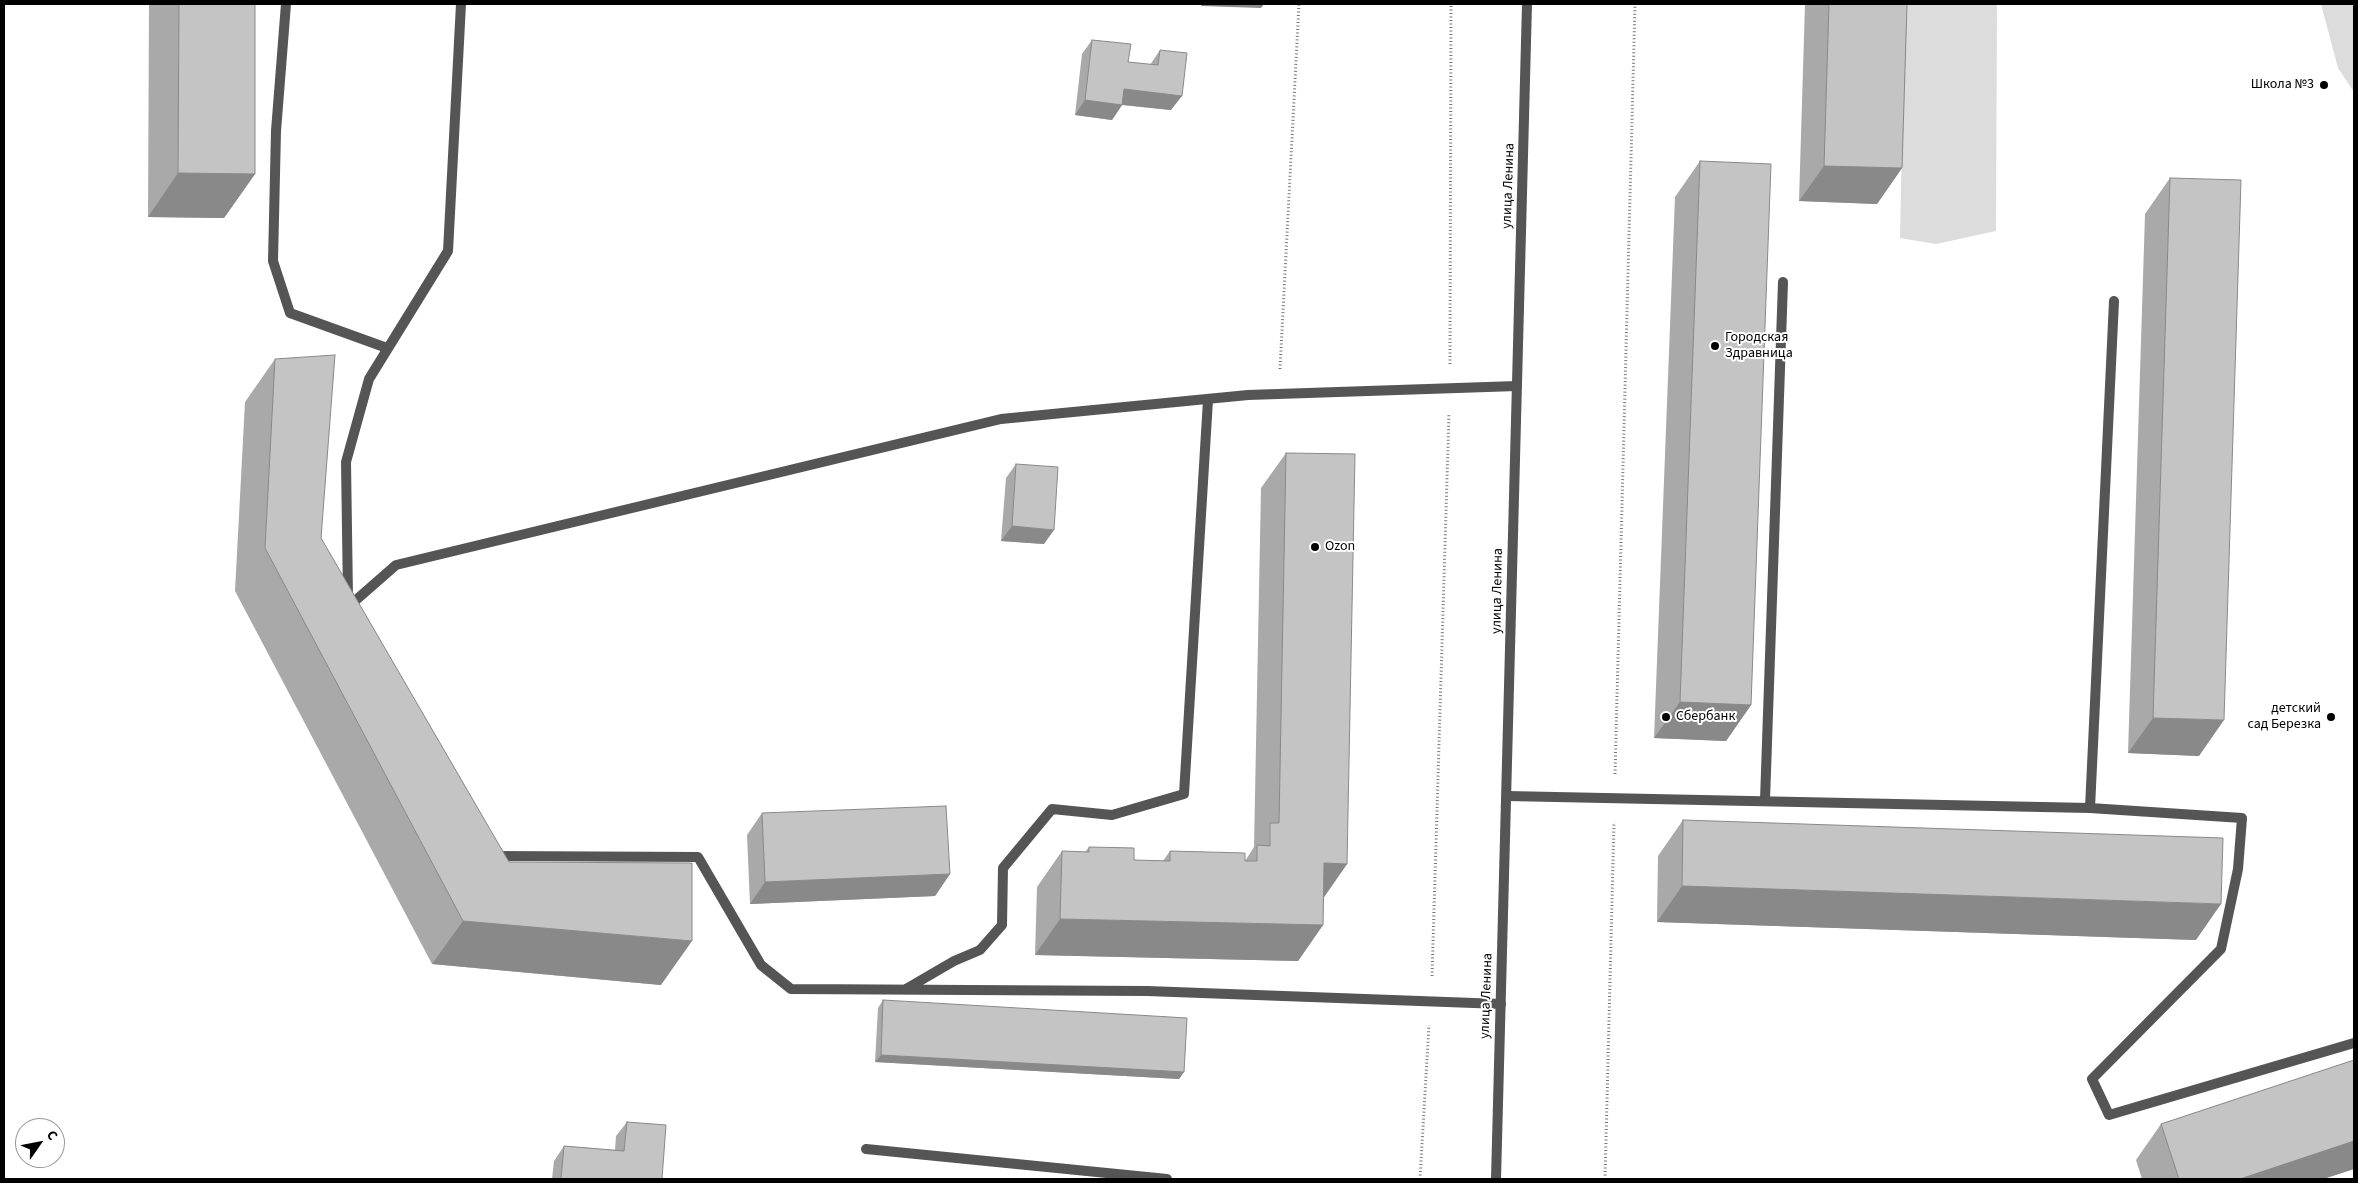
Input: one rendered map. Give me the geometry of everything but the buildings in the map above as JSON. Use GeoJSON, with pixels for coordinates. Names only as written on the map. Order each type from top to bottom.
{"type":"FeatureCollection","features":[{"type":"Feature","properties":{"kind":"street"},"geometry":{"type":"LineString","coordinates":[[286,4],[276,131],[273,261],[290,313],[387,348]]}},
{"type":"Feature","properties":{"kind":"street"},"geometry":{"type":"LineString","coordinates":[[462,4],[448,251],[369,379],[346,462],[350,612],[396,565],[1001,419],[1279,395],[1517,386]]}},
{"type":"Feature","properties":{"kind":"street","name":"улица Ленина"},"geometry":{"type":"LineString","coordinates":[[1496,1179],[1527,4]]}},
{"type":"Feature","properties":{"kind":"street"},"geometry":{"type":"LineString","coordinates":[[1765,800],[1783,282]]}},
{"type":"Feature","properties":{"kind":"street"},"geometry":{"type":"LineString","coordinates":[[2090,808],[2114,301]]}},
{"type":"Feature","properties":{"kind":"street"},"geometry":{"type":"LineString","coordinates":[[906,990],[954,961],[980,950],[1002,925],[1003,868],[1052,810],[1112,815],[1184,794],[1208,400]]}},
{"type":"Feature","properties":{"kind":"street"},"geometry":{"type":"LineString","coordinates":[[1507,796],[2090,808],[2242,818],[2238,869],[2220,949],[2092,1079],[2109,1115],[2354,1043]]}},
{"type":"Feature","properties":{"kind":"street"},"geometry":{"type":"LineString","coordinates":[[490,848],[495,856],[698,856],[761,965],[791,989],[1147,991],[1501,1004]]}},
{"type":"Feature","properties":{"kind":"street"},"geometry":{"type":"LineString","coordinates":[[866,1149],[1168,1179]]}},
{"type":"Feature","properties":{"kind":"path"},"geometry":{"type":"LineString","coordinates":[[1279,395],[1299,4]]}},
{"type":"Feature","properties":{"kind":"path"},"geometry":{"type":"LineString","coordinates":[[1420,1179],[1431,1001],[1450,388],[1451,4]]}},
{"type":"Feature","properties":{"kind":"path"},"geometry":{"type":"LineString","coordinates":[[1605,1179],[1634,4]]}},
{"type":"Feature","properties":{"kind":"shaded area"},"geometry":{"type":"Polygon","coordinates":[[[1905,4],[1997,4],[1996,231],[1936,244],[1900,238],[1905,4]]]}},
{"type":"Feature","properties":{"kind":"shaded area"},"geometry":{"type":"Polygon","coordinates":[[[2321,4],[2354,4],[2354,92],[2338,68],[2321,4]]]}},
{"type":"Feature","properties":{"kind":"place","name":"Школа №3"},"geometry":{"type":"Point","coordinates":[2324,85]}},
{"type":"Feature","properties":{"kind":"place","name":"Городская Здравница"},"geometry":{"type":"Point","coordinates":[1715,346]}},
{"type":"Feature","properties":{"kind":"place","name":"Ozon"},"geometry":{"type":"Point","coordinates":[1315,547]}},
{"type":"Feature","properties":{"kind":"place","name":"Сбербанк"},"geometry":{"type":"Point","coordinates":[1666,717]}},
{"type":"Feature","properties":{"kind":"place","name":"детский сад Березка"},"geometry":{"type":"Point","coordinates":[2331,717]}}]}
